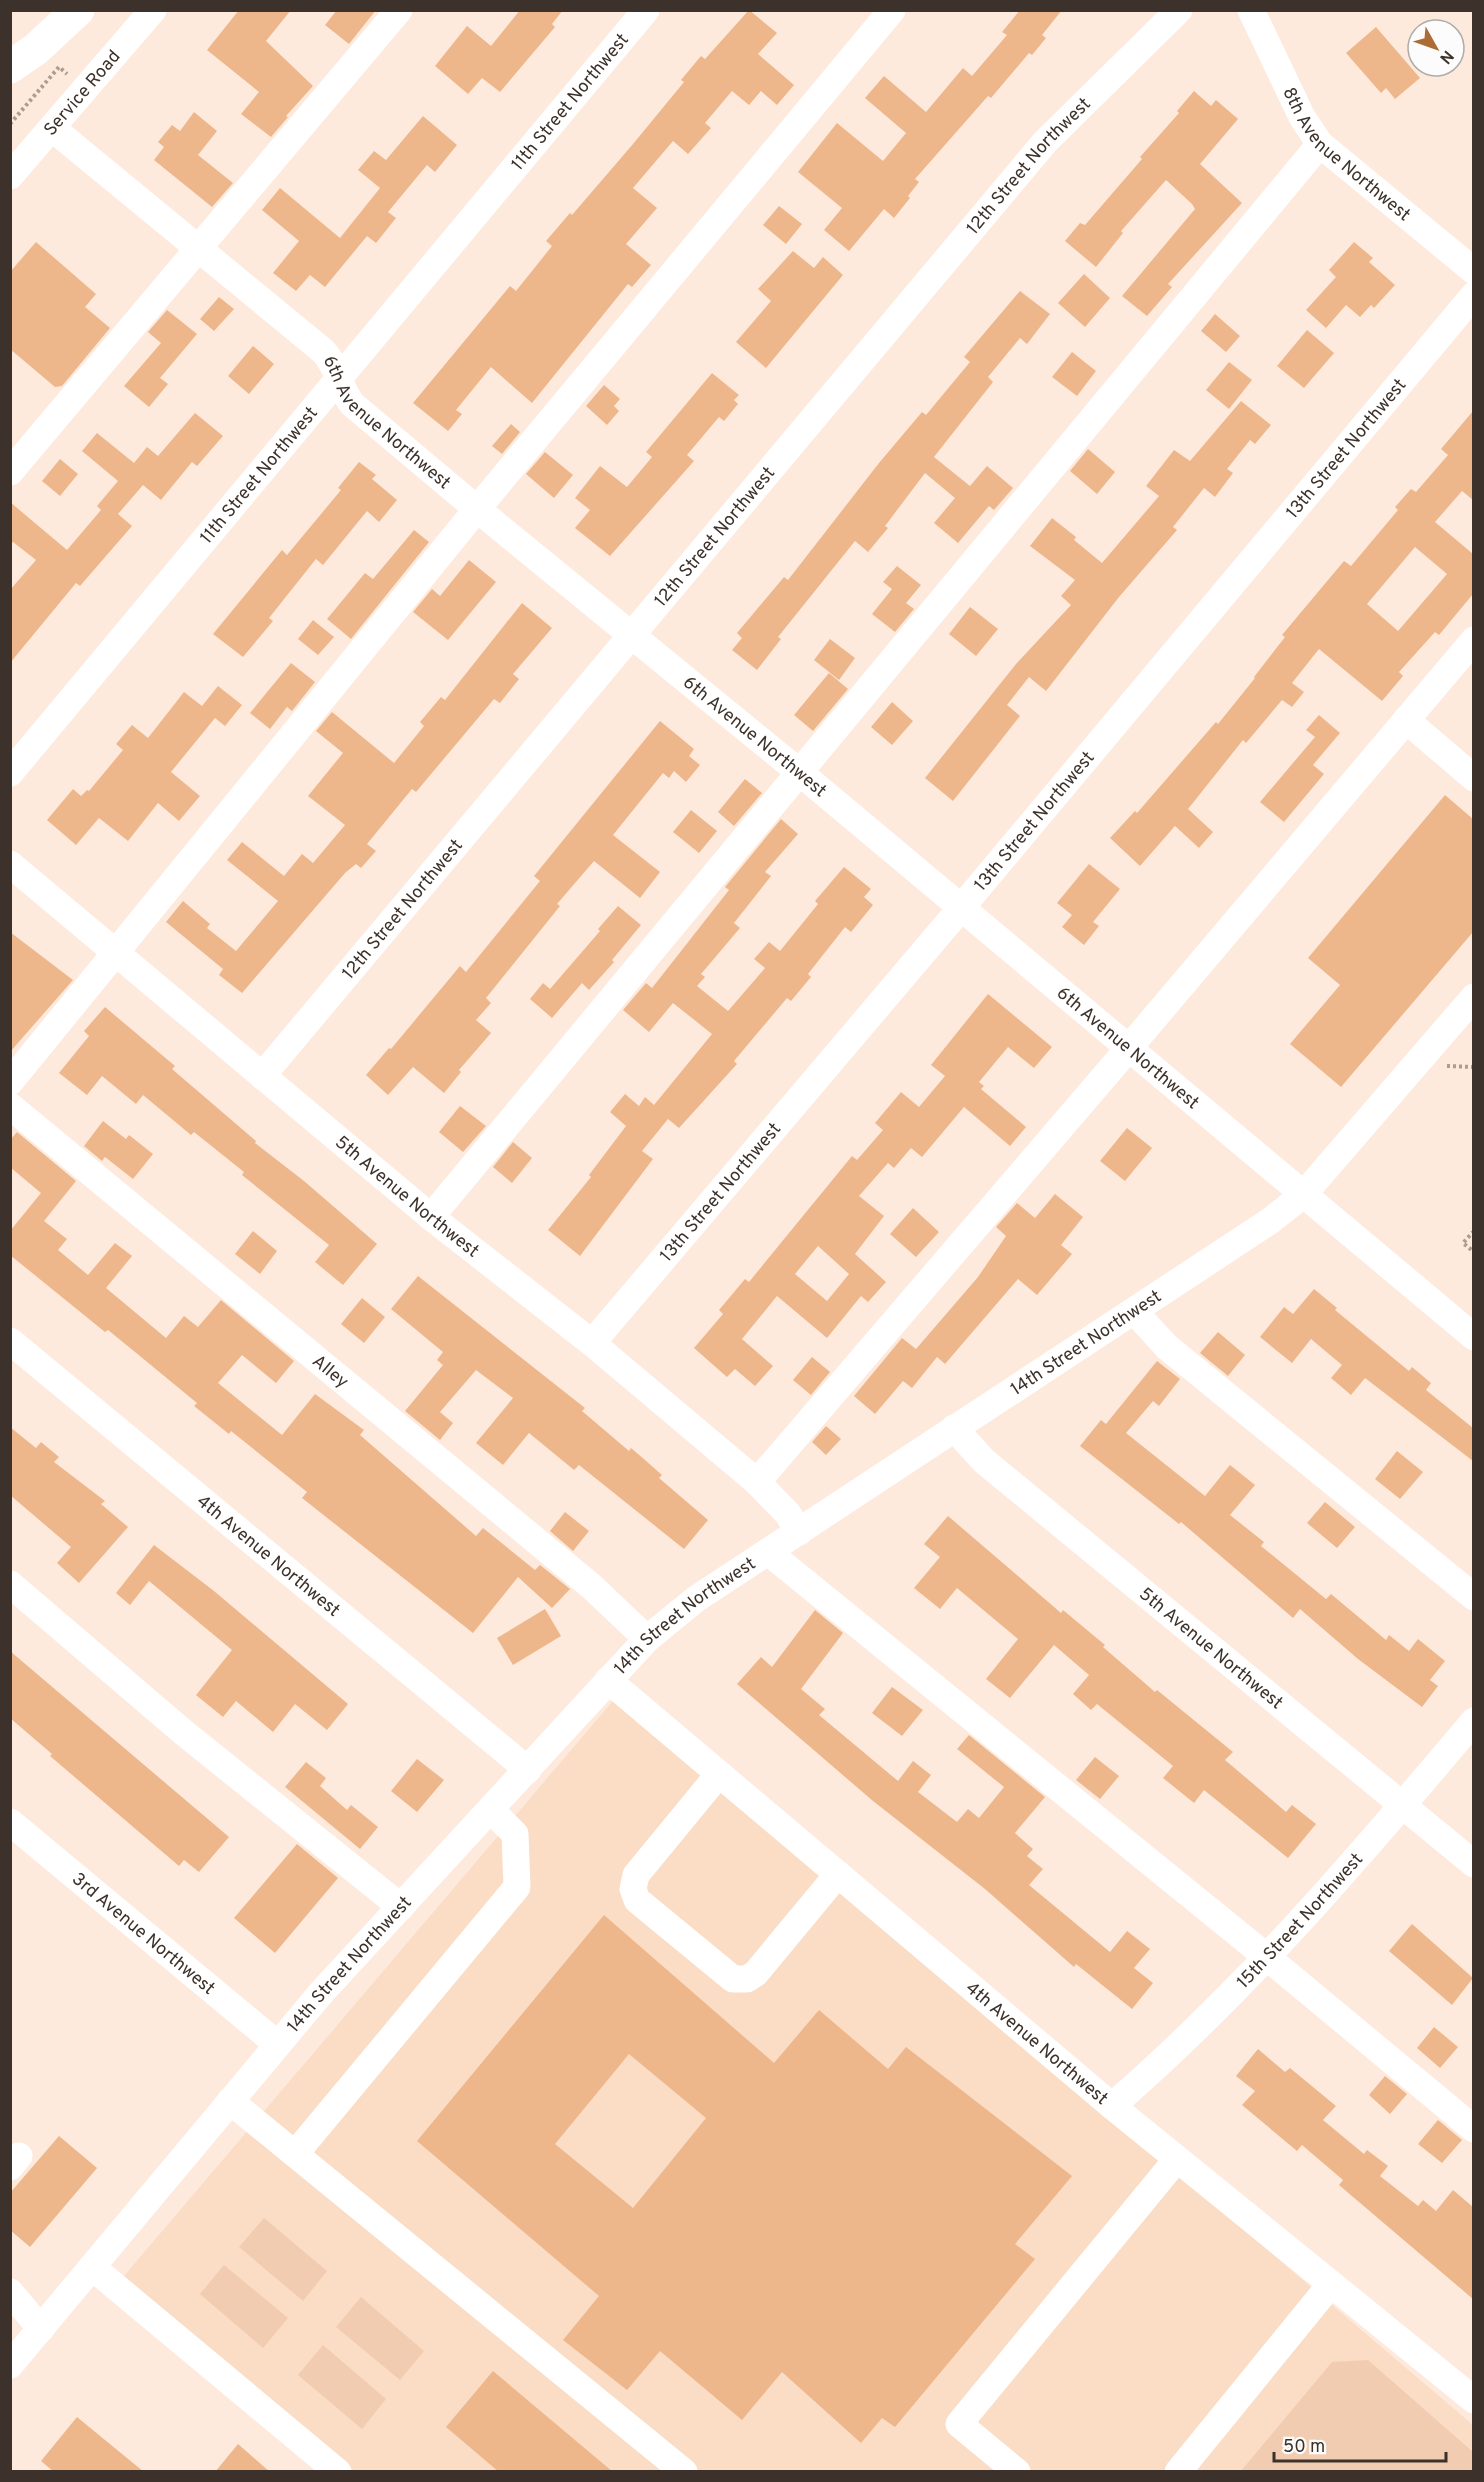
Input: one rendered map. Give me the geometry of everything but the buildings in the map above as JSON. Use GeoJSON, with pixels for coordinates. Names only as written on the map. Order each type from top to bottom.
{"type":"FeatureCollection","features":[{"type":"Feature","properties":{"kind":"highway"},"geometry":{"type":"LineString","coordinates":[[10,66],[56,10]]}},
{"type":"Feature","properties":{"kind":"highway"},"geometry":{"type":"LineString","coordinates":[[10,66],[36,49],[78,10]]}},
{"type":"Feature","properties":{"kind":"street","name":"Service Road"},"geometry":{"type":"LineString","coordinates":[[10,176],[153,10]]}},
{"type":"Feature","properties":{"kind":"street"},"geometry":{"type":"LineString","coordinates":[[10,472],[399,10]]}},
{"type":"Feature","properties":{"kind":"street","name":"11th Street Northwest"},"geometry":{"type":"LineString","coordinates":[[10,773],[646,10]]}},
{"type":"Feature","properties":{"kind":"street"},"geometry":{"type":"LineString","coordinates":[[10,1082],[477,509],[892,10]]}},
{"type":"Feature","properties":{"kind":"street","name":"12th Street Northwest"},"geometry":{"type":"LineString","coordinates":[[262,1076],[1045,142],[1179,10]]}},
{"type":"Feature","properties":{"kind":"street","name":"8th Avenue Northwest"},"geometry":{"type":"LineString","coordinates":[[1251,10],[1302,117],[1320,144],[1473,271]]}},
{"type":"Feature","properties":{"kind":"street","name":"6th Avenue Northwest"},"geometry":{"type":"LineString","coordinates":[[52,128],[323,351],[333,364],[352,404],[798,771],[1473,1337]]}},
{"type":"Feature","properties":{"kind":"street"},"geometry":{"type":"LineString","coordinates":[[431,1216],[1320,144]]}},
{"type":"Feature","properties":{"kind":"street","name":"13th Street Northwest"},"geometry":{"type":"LineString","coordinates":[[592,1343],[961,908],[1473,295]]}},
{"type":"Feature","properties":{"kind":"street"},"geometry":{"type":"LineString","coordinates":[[757,1482],[1128,1049],[1473,640]]}},
{"type":"Feature","properties":{"kind":"street"},"geometry":{"type":"LineString","coordinates":[[1406,720],[1473,778]]}},
{"type":"Feature","properties":{"kind":"street","name":"5th Avenue Northwest"},"geometry":{"type":"LineString","coordinates":[[10,864],[431,1216],[592,1343],[757,1482],[788,1514],[799,1532]]}},
{"type":"Feature","properties":{"kind":"street","name":"14th Street Northwest"},"geometry":{"type":"LineString","coordinates":[[10,2365],[277,2044],[647,1639],[696,1599],[1270,1221],[1303,1195],[1473,997]]}},
{"type":"Feature","properties":{"kind":"street","name":"Alley"},"geometry":{"type":"LineString","coordinates":[[10,1106],[591,1586],[647,1639]]}},
{"type":"Feature","properties":{"kind":"street"},"geometry":{"type":"LineString","coordinates":[[1134,1311],[1167,1347],[1473,1597]]}},
{"type":"Feature","properties":{"kind":"street","name":"4th Avenue Northwest"},"geometry":{"type":"LineString","coordinates":[[10,1341],[528,1770]]}},
{"type":"Feature","properties":{"kind":"street","name":"5th Avenue Northwest"},"geometry":{"type":"LineString","coordinates":[[954,1428],[984,1461],[1473,1864]]}},
{"type":"Feature","properties":{"kind":"street"},"geometry":{"type":"LineString","coordinates":[[768,1552],[1268,1958],[1473,2129]]}},
{"type":"Feature","properties":{"kind":"street"},"geometry":{"type":"LineString","coordinates":[[10,1584],[183,1732],[401,1907]]}},
{"type":"Feature","properties":{"kind":"street","name":"4th Avenue Northwest"},"geometry":{"type":"LineString","coordinates":[[608,1680],[1112,2106],[1473,2400]]}},
{"type":"Feature","properties":{"kind":"street","name":"15th Street Northwest"},"geometry":{"type":"LineString","coordinates":[[1112,2106],[1180,2044],[1268,1958],[1403,1805],[1473,1721]]}},
{"type":"Feature","properties":{"kind":"street"},"geometry":{"type":"LineString","coordinates":[[719,1774],[636,1875],[633,1889],[637,1900],[733,1979],[747,1979],[756,1973],[838,1874]]}},
{"type":"Feature","properties":{"kind":"street"},"geometry":{"type":"LineString","coordinates":[[295,2154],[517,1887],[515,1834],[491,1810]]}},
{"type":"Feature","properties":{"kind":"street","name":"3rd Avenue Northwest"},"geometry":{"type":"LineString","coordinates":[[10,1822],[277,2044]]}},
{"type":"Feature","properties":{"kind":"street"},"geometry":{"type":"LineString","coordinates":[[230,2101],[684,2472]]}},
{"type":"Feature","properties":{"kind":"street"},"geometry":{"type":"LineString","coordinates":[[1017,2472],[959,2424],[1177,2159]]}},
{"type":"Feature","properties":{"kind":"street"},"geometry":{"type":"LineString","coordinates":[[92,2267],[338,2472]]}},
{"type":"Feature","properties":{"kind":"street"},"geometry":{"type":"LineString","coordinates":[[1178,2472],[1331,2284]]}},
{"type":"Feature","properties":{"kind":"street"},"geometry":{"type":"LineString","coordinates":[[10,2292],[41,2329]]}},
{"type":"Feature","properties":{"kind":"path"},"geometry":{"type":"LineString","coordinates":[[10,124],[59,67],[67,74]]}},
{"type":"Feature","properties":{"kind":"path"},"geometry":{"type":"LineString","coordinates":[[1440,1066],[1473,1067]]}},
{"type":"Feature","properties":{"kind":"path"},"geometry":{"type":"LineString","coordinates":[[1473,1231],[1463,1244],[1473,1252]]}},
{"type":"Feature","properties":{"kind":"shaded area"},"geometry":{"type":"Polygon","coordinates":[[[617,1696],[1473,2425],[1473,2471],[354,2471],[124,2276],[617,1696]]]}},
{"type":"Feature","properties":{"kind":"shaded area"},"geometry":{"type":"Polygon","coordinates":[[[264,2218],[327,2271],[303,2301],[239,2247],[264,2218]]]}},
{"type":"Feature","properties":{"kind":"shaded area"},"geometry":{"type":"Polygon","coordinates":[[[224,2265],[288,2318],[263,2348],[200,2294],[224,2265]]]}},
{"type":"Feature","properties":{"kind":"shaded area"},"geometry":{"type":"Polygon","coordinates":[[[361,2297],[424,2351],[400,2380],[336,2327],[361,2297]]]}},
{"type":"Feature","properties":{"kind":"shaded area"},"geometry":{"type":"Polygon","coordinates":[[[323,2345],[386,2399],[362,2429],[298,2375],[323,2345]]]}},
{"type":"Feature","properties":{"kind":"shaded area"},"geometry":{"type":"Polygon","coordinates":[[[1368,2360],[1473,2452],[1473,2471],[1241,2471],[1332,2362],[1368,2360]]]}}]}
